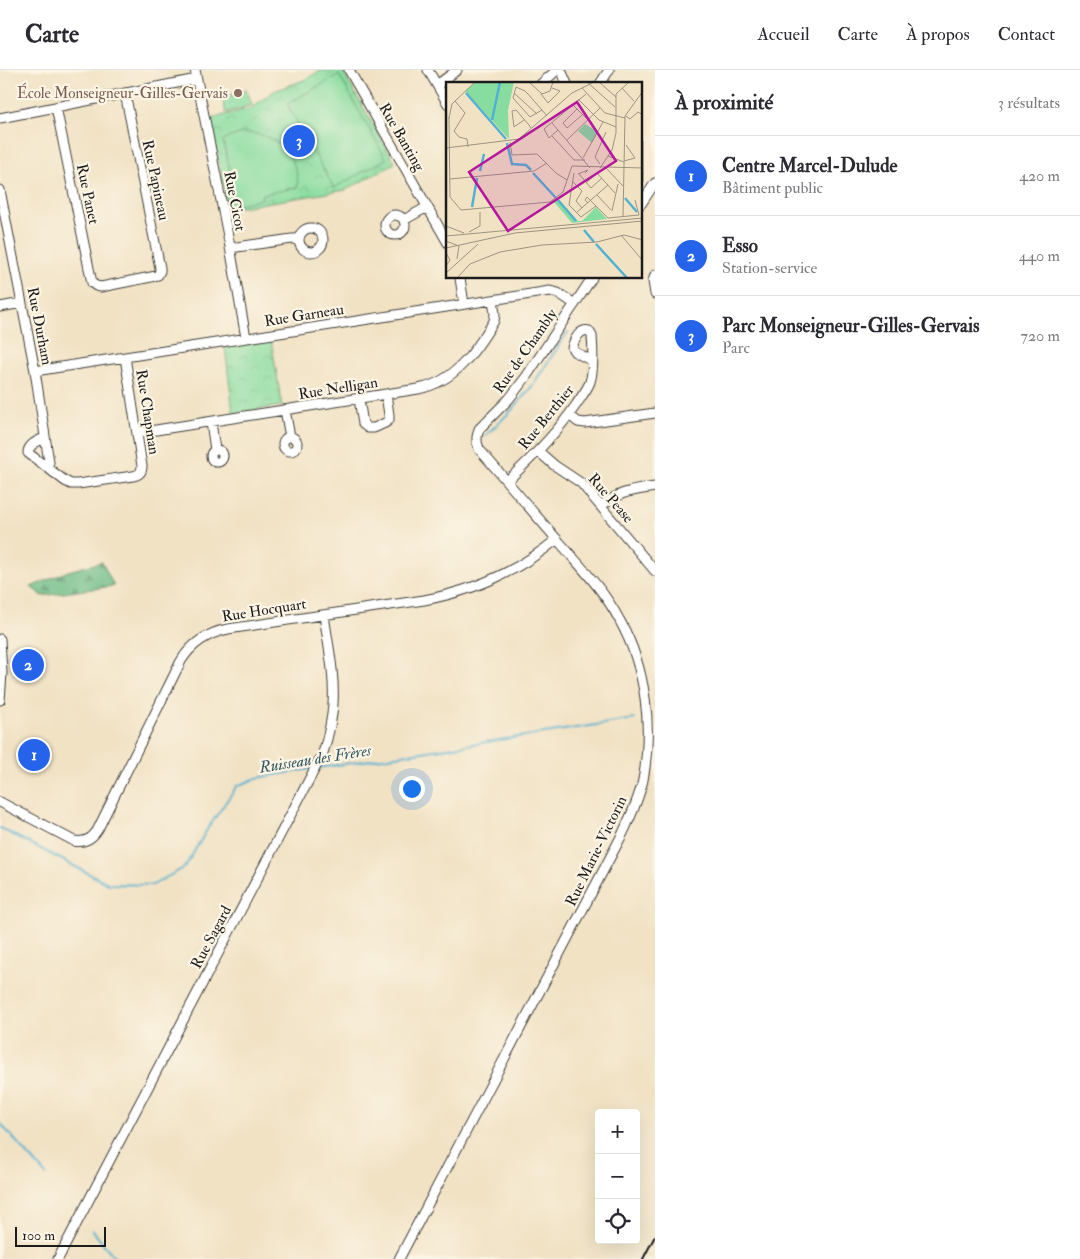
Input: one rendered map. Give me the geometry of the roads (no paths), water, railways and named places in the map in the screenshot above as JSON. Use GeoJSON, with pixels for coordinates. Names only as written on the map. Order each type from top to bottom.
{"type":"FeatureCollection","features":[{"type":"Feature","properties":{"kind":"street","name":"Rue Banting"},"geometry":{"type":"LineString","coordinates":[[349,70],[446,240]]}},
{"type":"Feature","properties":{"kind":"street"},"geometry":{"type":"LineString","coordinates":[[428,70],[446,101]]}},
{"type":"Feature","properties":{"kind":"street"},"geometry":{"type":"LineString","coordinates":[[437,86],[457,70]]}},
{"type":"Feature","properties":{"kind":"street"},"geometry":{"type":"LineString","coordinates":[[544,82],[559,70],[566,82]]}},
{"type":"Feature","properties":{"kind":"street"},"geometry":{"type":"LineString","coordinates":[[601,82],[609,70]]}},
{"type":"Feature","properties":{"kind":"street"},"geometry":{"type":"LineString","coordinates":[[0,118],[125,93],[196,74]]}},
{"type":"Feature","properties":{"kind":"street","name":"Rue Cicot"},"geometry":{"type":"LineString","coordinates":[[196,74],[246,338]]}},
{"type":"Feature","properties":{"kind":"street","name":"Rue Papineau"},"geometry":{"type":"LineString","coordinates":[[94,285],[101,286],[156,276],[159,274],[160,268],[125,93]]}},
{"type":"Feature","properties":{"kind":"street","name":"Rue Panet"},"geometry":{"type":"LineString","coordinates":[[56,106],[90,279],[94,285]]}},
{"type":"Feature","properties":{"kind":"street"},"geometry":{"type":"LineString","coordinates":[[642,202],[655,183]]}},
{"type":"Feature","properties":{"kind":"street","name":"Rue Durham"},"geometry":{"type":"LineString","coordinates":[[0,190],[35,371],[49,462],[47,468]]}},
{"type":"Feature","properties":{"kind":"street"},"geometry":{"type":"LineString","coordinates":[[404,220],[427,207]]}},
{"type":"Feature","properties":{"kind":"street"},"geometry":{"type":"LineString","coordinates":[[230,248],[292,238],[298,239]]}},
{"type":"Feature","properties":{"kind":"street"},"geometry":{"type":"LineString","coordinates":[[655,276],[653,282],[655,294]]}},
{"type":"Feature","properties":{"kind":"street"},"geometry":{"type":"LineString","coordinates":[[460,279],[464,304]]}},
{"type":"Feature","properties":{"kind":"street","name":"Rue de Chambly"},"geometry":{"type":"LineString","coordinates":[[477,437],[481,427],[509,399],[526,377],[591,279]]}},
{"type":"Feature","properties":{"kind":"street","name":"Rue Garneau"},"geometry":{"type":"LineString","coordinates":[[35,371],[552,291],[558,292],[575,304]]}},
{"type":"Feature","properties":{"kind":"street","name":"Rue Nelligan"},"geometry":{"type":"LineString","coordinates":[[137,433],[359,399],[427,387],[441,382],[470,356],[494,321],[493,300]]}},
{"type":"Feature","properties":{"kind":"street"},"geometry":{"type":"LineString","coordinates":[[0,307],[22,303]]}},
{"type":"Feature","properties":{"kind":"street","name":"Rue Chapman"},"geometry":{"type":"LineString","coordinates":[[46,438],[29,448],[28,452],[67,482],[73,484],[136,475],[140,472],[142,467],[125,357]]}},
{"type":"Feature","properties":{"kind":"street","name":"Rue Berthier"},"geometry":{"type":"LineString","coordinates":[[506,481],[538,451],[569,416],[588,386],[592,374],[592,361]]}},
{"type":"Feature","properties":{"kind":"street"},"geometry":{"type":"LineString","coordinates":[[359,399],[363,424],[366,428],[371,429],[387,422],[389,418],[386,394]]}},
{"type":"Feature","properties":{"kind":"street"},"geometry":{"type":"LineString","coordinates":[[285,410],[290,437]]}},
{"type":"Feature","properties":{"kind":"street"},"geometry":{"type":"LineString","coordinates":[[569,416],[578,422],[585,423],[655,412]]}},
{"type":"Feature","properties":{"kind":"street"},"geometry":{"type":"LineString","coordinates":[[211,422],[215,450]]}},
{"type":"Feature","properties":{"kind":"street","name":"Rue Marie-Victorin"},"geometry":{"type":"LineString","coordinates":[[399,1259],[623,833],[637,799],[647,748],[646,714],[642,681],[633,650],[620,621],[604,595],[585,571],[480,449],[477,445],[477,437]]}},
{"type":"Feature","properties":{"kind":"street","name":"Rue Pease"},"geometry":{"type":"LineString","coordinates":[[538,451],[560,470],[579,481],[655,571]]}},
{"type":"Feature","properties":{"kind":"street"},"geometry":{"type":"LineString","coordinates":[[601,506],[621,493],[655,487]]}},
{"type":"Feature","properties":{"kind":"street","name":"Rue Hocquart"},"geometry":{"type":"LineString","coordinates":[[0,802],[74,841],[84,841],[91,838],[98,829],[179,665],[194,646],[210,635],[223,630],[446,596],[479,585],[504,573],[549,546],[557,539]]}},
{"type":"Feature","properties":{"kind":"street","name":"Rue Sagard"},"geometry":{"type":"LineString","coordinates":[[58,1259],[322,753],[330,729],[333,703],[333,681],[324,615]]}},
{"type":"Feature","properties":{"kind":"street"},"geometry":{"type":"LineString","coordinates":[[0,639],[0,700]]}},
{"type":"Feature","properties":{"kind":"waterway"},"geometry":{"type":"LineString","coordinates":[[485,436],[530,389],[568,332]]}},
{"type":"Feature","properties":{"kind":"waterway","name":"Ruisseau des Frères"},"geometry":{"type":"LineString","coordinates":[[318,768],[635,719]]}},
{"type":"Feature","properties":{"kind":"waterway","name":"Ruisseau des Frères"},"geometry":{"type":"LineString","coordinates":[[0,828],[109,884],[153,885],[185,867],[208,828],[237,786],[257,778],[310,769]]}},
{"type":"Feature","properties":{"kind":"waterway"},"geometry":{"type":"LineString","coordinates":[[0,1123],[46,1175]]}},
{"type":"Feature","properties":{"kind":"waterway"},"geometry":{"type":"LineString","coordinates":[[92,1230],[116,1259]]}},
{"type":"Feature","properties":{"kind":"railway"},"geometry":{"type":"LineString","coordinates":[[643,1259],[655,1236]]}},
{"type":"Feature","properties":{"kind":"place","name":"École Monseigneur-Gilles-Gervais"},"geometry":{"type":"Point","coordinates":[238,93]}},
{"type":"Feature","properties":{"kind":"place","name":"Parc Monseigneur-Gilles-Gervais"},"geometry":{"type":"Point","coordinates":[299,141]}},
{"type":"Feature","properties":{"kind":"place","name":"Esso"},"geometry":{"type":"Point","coordinates":[28,665]}},
{"type":"Feature","properties":{"kind":"place","name":"Centre Marcel-Dulude"},"geometry":{"type":"Point","coordinates":[34,755]}}]}
